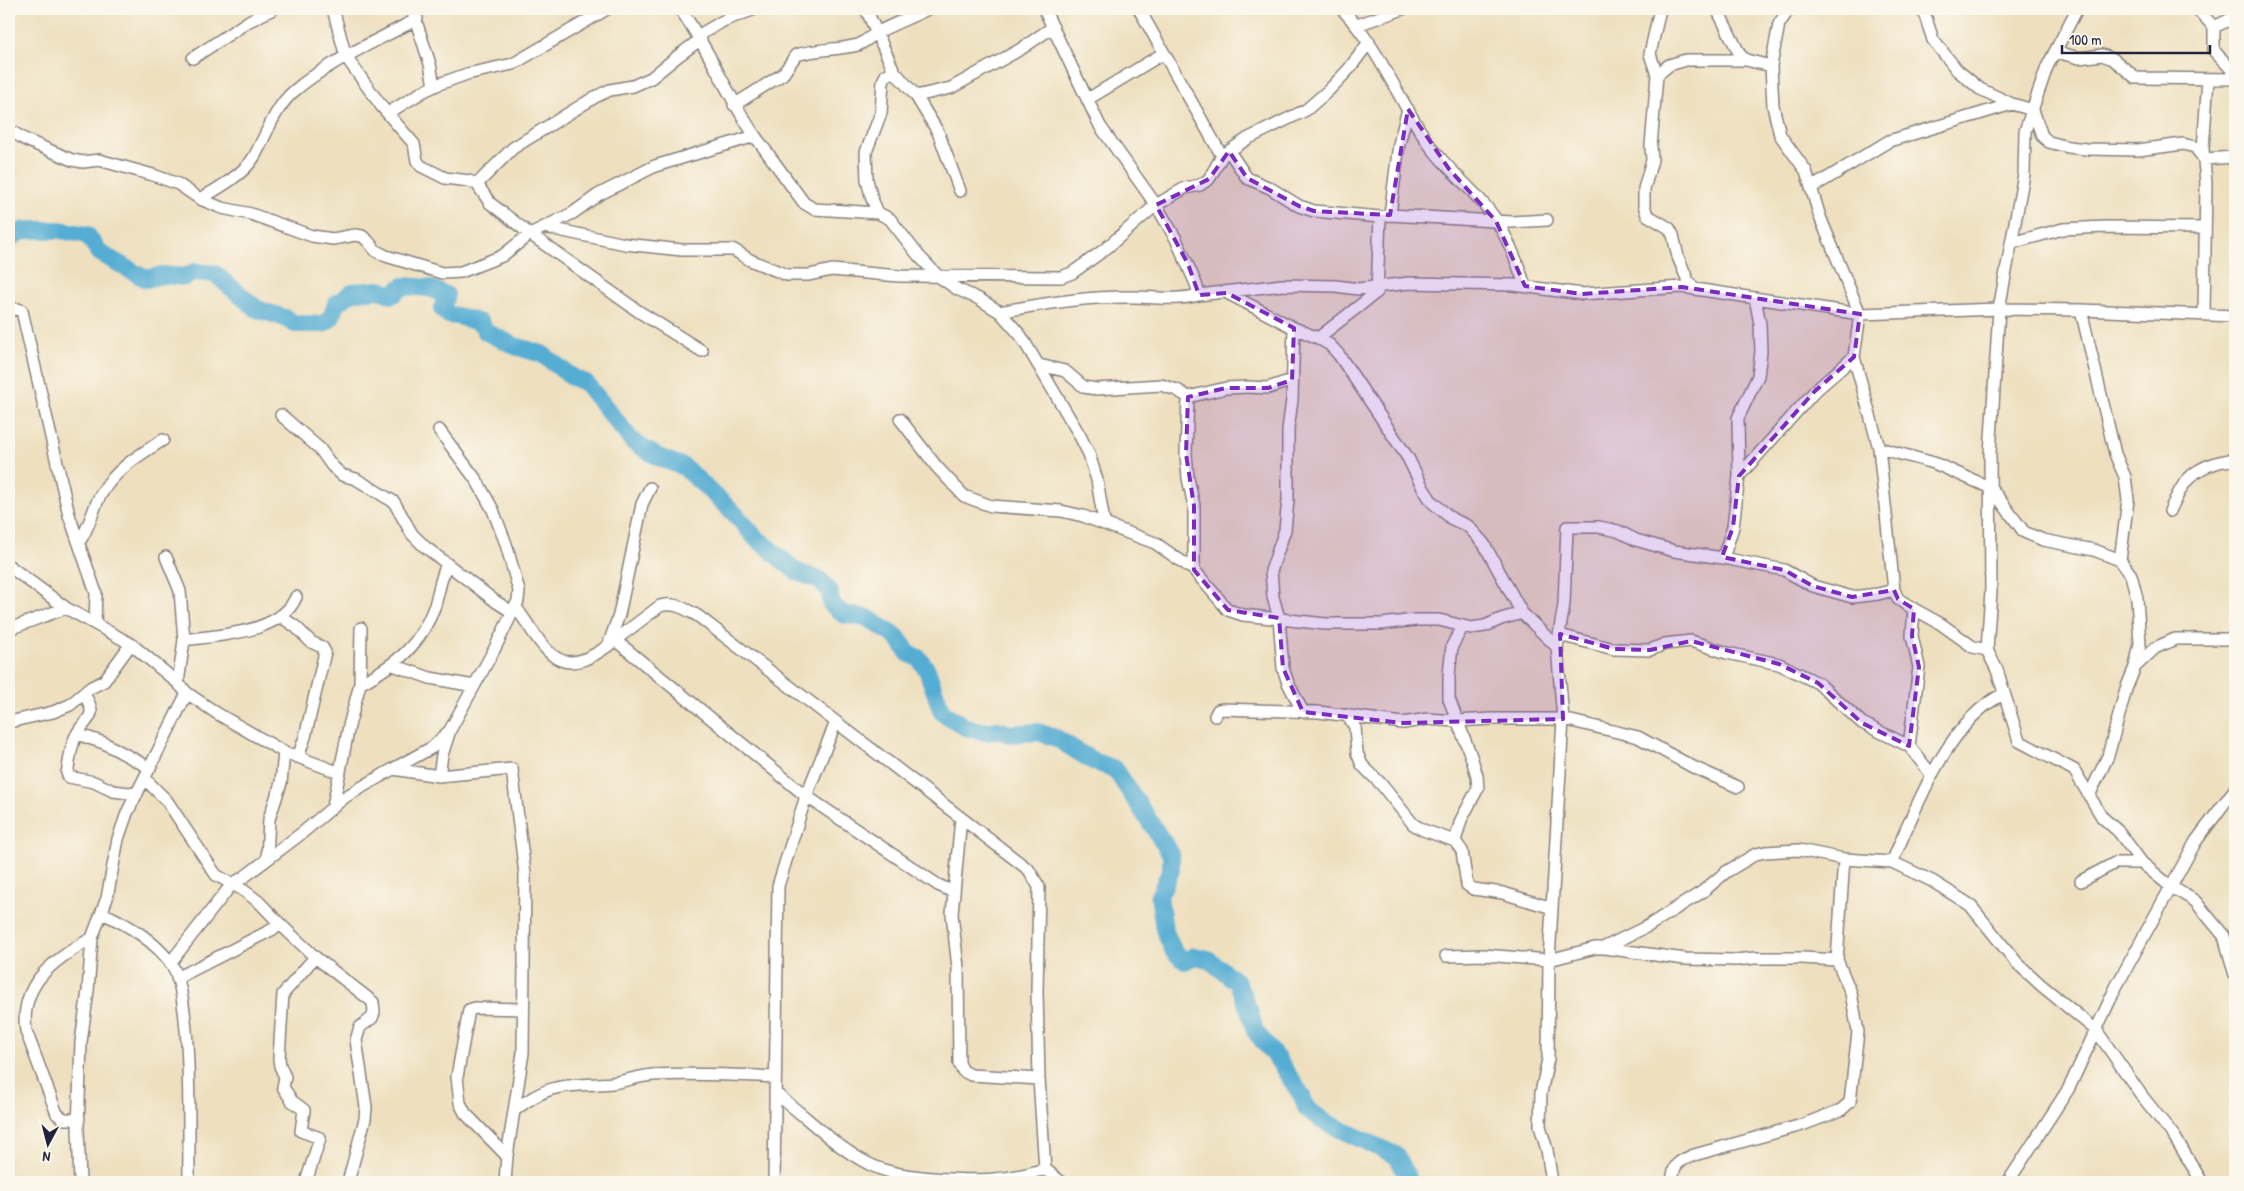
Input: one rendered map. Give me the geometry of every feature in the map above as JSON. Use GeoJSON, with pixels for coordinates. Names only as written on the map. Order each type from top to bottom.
{"type":"FeatureCollection","features":[{"type":"Feature","properties":{"kind":"street"},"geometry":{"type":"LineString","coordinates":[[193,58],[249,21],[273,9]]}},
{"type":"Feature","properties":{"kind":"street"},"geometry":{"type":"LineString","coordinates":[[333,9],[346,57],[414,144],[417,161],[421,166],[445,178],[477,184],[490,203],[530,234],[638,311],[702,351]]}},
{"type":"Feature","properties":{"kind":"street"},"geometry":{"type":"LineString","coordinates":[[388,113],[434,86],[467,74],[513,64],[607,9]]}},
{"type":"Feature","properties":{"kind":"street"},"geometry":{"type":"LineString","coordinates":[[680,9],[700,37],[734,106],[804,203],[814,209],[878,213],[894,224],[918,255],[938,276],[957,289],[979,299],[1000,312],[1022,336],[1089,454],[1097,480],[1104,522]]}},
{"type":"Feature","properties":{"kind":"street"},"geometry":{"type":"LineString","coordinates":[[477,184],[513,148],[595,97],[610,90],[633,86],[651,78],[700,37],[725,20],[754,9]]}},
{"type":"Feature","properties":{"kind":"street"},"geometry":{"type":"LineString","coordinates":[[866,9],[874,22],[876,33],[894,70],[916,96],[938,132],[960,191]]}},
{"type":"Feature","properties":{"kind":"street"},"geometry":{"type":"LineString","coordinates":[[734,106],[783,74],[796,55],[861,44],[876,33],[928,9]]}},
{"type":"Feature","properties":{"kind":"street"},"geometry":{"type":"LineString","coordinates":[[1044,9],[1100,126],[1156,205],[1188,264],[1199,295]]}},
{"type":"Feature","properties":{"kind":"street"},"geometry":{"type":"LineString","coordinates":[[1139,9],[1225,154],[1247,178],[1270,188],[1299,206],[1314,211],[1385,216],[1512,222],[1547,220]]}},
{"type":"Feature","properties":{"kind":"street"},"geometry":{"type":"LineString","coordinates":[[1342,9],[1369,42],[1427,141],[1449,170],[1496,220],[1516,259],[1525,286]]}},
{"type":"Feature","properties":{"kind":"street"},"geometry":{"type":"LineString","coordinates":[[1357,25],[1402,9]]}},
{"type":"Feature","properties":{"kind":"street"},"geometry":{"type":"LineString","coordinates":[[1660,9],[1650,54],[1657,75],[1650,146],[1652,160],[1644,188],[1644,205],[1648,215],[1669,228],[1674,235],[1678,257],[1688,281],[1694,289]]}},
{"type":"Feature","properties":{"kind":"street"},"geometry":{"type":"LineString","coordinates":[[1717,9],[1740,55],[1746,60]]}},
{"type":"Feature","properties":{"kind":"street"},"geometry":{"type":"LineString","coordinates":[[1792,9],[1787,12],[1779,24],[1771,66],[1773,106],[1780,135],[1806,171],[1820,217],[1860,314],[1854,357],[1879,448],[1894,590],[1898,599],[1914,610],[1941,624],[1973,647],[1987,650]]}},
{"type":"Feature","properties":{"kind":"street"},"geometry":{"type":"LineString","coordinates":[[1923,9],[1933,40],[1957,70],[1980,89],[2012,104],[2033,110]]}},
{"type":"Feature","properties":{"kind":"street"},"geometry":{"type":"LineString","coordinates":[[2077,9],[2047,67],[2025,131],[2024,174],[1999,309],[1990,454],[1991,592],[1987,650],[1997,670],[2019,741],[2074,770],[2102,817],[2123,835],[2142,863],[2170,886],[2195,901],[2230,937],[2235,975]]}},
{"type":"Feature","properties":{"kind":"street"},"geometry":{"type":"LineString","coordinates":[[2197,9],[2214,27],[2214,51],[2235,73]]}},
{"type":"Feature","properties":{"kind":"street"},"geometry":{"type":"LineString","coordinates":[[200,199],[225,185],[253,159],[272,120],[292,93],[415,14],[430,64],[434,86]]}},
{"type":"Feature","properties":{"kind":"street"},"geometry":{"type":"LineString","coordinates":[[2214,27],[2235,17]]}},
{"type":"Feature","properties":{"kind":"street"},"geometry":{"type":"LineString","coordinates":[[916,96],[951,88],[1020,49],[1053,27]]}},
{"type":"Feature","properties":{"kind":"street"},"geometry":{"type":"LineString","coordinates":[[544,227],[625,244],[682,250],[734,250],[750,260],[787,275],[809,275],[832,270],[900,276],[1061,277],[1072,273],[1104,250],[1156,205],[1184,188],[1200,184],[1209,179],[1225,154],[1247,139],[1306,110],[1349,69],[1369,42]]}},
{"type":"Feature","properties":{"kind":"street"},"geometry":{"type":"LineString","coordinates":[[2056,52],[2078,58],[2102,55],[2113,59],[2136,78],[2235,79]]}},
{"type":"Feature","properties":{"kind":"street"},"geometry":{"type":"LineString","coordinates":[[1088,99],[1164,53]]}},
{"type":"Feature","properties":{"kind":"street"},"geometry":{"type":"LineString","coordinates":[[1657,75],[1669,65],[1686,60],[1746,60],[1771,66]]}},
{"type":"Feature","properties":{"kind":"street"},"geometry":{"type":"LineString","coordinates":[[878,213],[872,199],[865,161],[881,114],[883,81],[886,75],[894,70]]}},
{"type":"Feature","properties":{"kind":"street"},"geometry":{"type":"LineString","coordinates":[[2204,314],[2206,183],[2204,159],[2208,79]]}},
{"type":"Feature","properties":{"kind":"street"},"geometry":{"type":"LineString","coordinates":[[1811,188],[1889,141],[2012,104]]}},
{"type":"Feature","properties":{"kind":"street"},"geometry":{"type":"LineString","coordinates":[[1318,338],[1375,295],[1378,286],[1385,216],[1408,109]]}},
{"type":"Feature","properties":{"kind":"street"},"geometry":{"type":"LineString","coordinates":[[2033,110],[2042,136],[2049,142],[2087,149],[2138,150],[2183,144],[2195,147],[2204,159]]}},
{"type":"Feature","properties":{"kind":"street"},"geometry":{"type":"LineString","coordinates":[[9,130],[26,140],[72,160],[110,163],[178,184],[200,199],[222,208],[251,214],[312,236],[332,239],[355,235],[362,236],[376,251],[386,256],[442,273],[461,272],[502,256],[530,234],[573,213],[598,195],[655,166],[754,136]]}},
{"type":"Feature","properties":{"kind":"street"},"geometry":{"type":"LineString","coordinates":[[2204,159],[2235,158]]}},
{"type":"Feature","properties":{"kind":"street"},"geometry":{"type":"LineString","coordinates":[[2012,243],[2063,229],[2105,227],[2205,228]]}},
{"type":"Feature","properties":{"kind":"street"},"geometry":{"type":"LineString","coordinates":[[1000,312],[1072,299],[1133,296],[1186,298],[1282,286],[1358,288],[1419,283],[1525,286],[1582,294],[1682,287],[1860,314],[1999,309],[2235,316]]}},
{"type":"Feature","properties":{"kind":"street"},"geometry":{"type":"LineString","coordinates":[[1227,293],[1330,345],[1339,355],[1408,458],[1422,488],[1432,502],[1452,519],[1468,526],[1484,544],[1522,613],[1557,647]]}},
{"type":"Feature","properties":{"kind":"street"},"geometry":{"type":"LineString","coordinates":[[1723,558],[1733,527],[1739,476],[1738,418],[1758,376],[1761,352],[1760,324],[1755,298]]}},
{"type":"Feature","properties":{"kind":"street"},"geometry":{"type":"LineString","coordinates":[[9,310],[18,309],[22,312],[68,515],[96,593],[95,624]]}},
{"type":"Feature","properties":{"kind":"street"},"geometry":{"type":"LineString","coordinates":[[2081,310],[2115,454],[2125,478],[2128,500],[2120,560]]}},
{"type":"Feature","properties":{"kind":"street"},"geometry":{"type":"LineString","coordinates":[[1294,328],[1285,530],[1271,571],[1273,597],[1279,618],[1283,668],[1288,683],[1303,712]]}},
{"type":"Feature","properties":{"kind":"street"},"geometry":{"type":"LineString","coordinates":[[1739,476],[1815,391],[1854,357]]}},
{"type":"Feature","properties":{"kind":"street"},"geometry":{"type":"LineString","coordinates":[[1040,365],[1065,371],[1084,388],[1161,385],[1188,396],[1226,388],[1268,388],[1292,380]]}},
{"type":"Feature","properties":{"kind":"street"},"geometry":{"type":"LineString","coordinates":[[1188,396],[1186,454],[1188,478],[1194,506],[1194,570]]}},
{"type":"Feature","properties":{"kind":"street"},"geometry":{"type":"LineString","coordinates":[[281,415],[320,449],[332,466],[342,475],[356,479],[394,502],[412,534],[424,546],[495,601],[514,609],[548,651],[558,660],[567,664],[588,660],[660,606],[677,604],[698,616],[1029,870],[1039,887],[1037,992],[1039,1079],[1045,1170],[1060,1182]]}},
{"type":"Feature","properties":{"kind":"street"},"geometry":{"type":"LineString","coordinates":[[900,419],[936,466],[964,496],[991,506],[1061,511],[1104,522],[1155,544],[1194,570],[1228,610],[1243,615],[1326,624],[1381,624],[1416,620],[1439,620],[1471,628],[1485,626],[1522,613]]}},
{"type":"Feature","properties":{"kind":"street"},"geometry":{"type":"LineString","coordinates":[[439,430],[477,480],[493,510],[506,544],[519,591],[514,609],[450,730],[442,755],[439,776]]}},
{"type":"Feature","properties":{"kind":"street"},"geometry":{"type":"LineString","coordinates":[[79,542],[84,536],[101,494],[120,470],[163,440]]}},
{"type":"Feature","properties":{"kind":"street"},"geometry":{"type":"LineString","coordinates":[[1879,448],[1934,463],[1991,488],[2024,532],[2042,540],[2110,554],[2120,560],[2131,575],[2137,598],[2140,644],[2136,666],[2124,697],[2108,756],[2089,796]]}},
{"type":"Feature","properties":{"kind":"street"},"geometry":{"type":"LineString","coordinates":[[2170,511],[2186,479],[2215,463],[2235,458]]}},
{"type":"Feature","properties":{"kind":"street"},"geometry":{"type":"LineString","coordinates":[[612,643],[642,504],[650,488]]}},
{"type":"Feature","properties":{"kind":"street"},"geometry":{"type":"LineString","coordinates":[[1552,1182],[1547,1150],[1540,1126],[1541,1093],[1548,1060],[1549,960],[1563,719],[1557,647],[1564,604],[1567,527],[1609,529],[1618,531],[1636,540],[1674,551],[1784,570],[1813,586],[1852,597],[1894,590]]}},
{"type":"Feature","properties":{"kind":"street"},"geometry":{"type":"LineString","coordinates":[[166,557],[180,591],[184,640],[178,682]]}},
{"type":"Feature","properties":{"kind":"street"},"geometry":{"type":"LineString","coordinates":[[360,684],[393,665],[410,648],[427,621],[435,603],[447,564]]}},
{"type":"Feature","properties":{"kind":"street"},"geometry":{"type":"LineString","coordinates":[[9,566],[66,608],[131,644],[178,682],[187,693],[218,714],[284,752],[340,773]]}},
{"type":"Feature","properties":{"kind":"street"},"geometry":{"type":"LineString","coordinates":[[184,640],[256,629],[292,607],[296,598]]}},
{"type":"Feature","properties":{"kind":"street"},"geometry":{"type":"LineString","coordinates":[[9,629],[66,608]]}},
{"type":"Feature","properties":{"kind":"street"},"geometry":{"type":"LineString","coordinates":[[1909,746],[1915,685],[1919,667],[1912,636],[1914,610]]}},
{"type":"Feature","properties":{"kind":"street"},"geometry":{"type":"LineString","coordinates":[[280,616],[296,627],[311,642],[322,647],[325,652],[305,737],[298,757]]}},
{"type":"Feature","properties":{"kind":"street"},"geometry":{"type":"LineString","coordinates":[[1455,841],[1461,820],[1478,788],[1477,776],[1471,756],[1456,722],[1449,699],[1452,646],[1463,626]]}},
{"type":"Feature","properties":{"kind":"street"},"geometry":{"type":"LineString","coordinates":[[333,806],[349,726],[360,684],[362,628]]}},
{"type":"Feature","properties":{"kind":"street"},"geometry":{"type":"LineString","coordinates":[[1560,632],[1563,636],[1614,649],[1650,650],[1665,644],[1691,641],[1727,653],[1779,664],[1818,683],[1862,723],[1909,746],[1931,774]]}},
{"type":"Feature","properties":{"kind":"street"},"geometry":{"type":"LineString","coordinates":[[2136,666],[2155,648],[2175,639],[2235,639]]}},
{"type":"Feature","properties":{"kind":"street"},"geometry":{"type":"LineString","coordinates":[[612,643],[806,796],[938,885],[954,892]]}},
{"type":"Feature","properties":{"kind":"street"},"geometry":{"type":"LineString","coordinates":[[9,720],[9,722],[53,712],[70,705],[104,681],[131,644]]}},
{"type":"Feature","properties":{"kind":"street"},"geometry":{"type":"LineString","coordinates":[[393,665],[425,677],[474,686]]}},
{"type":"Feature","properties":{"kind":"street"},"geometry":{"type":"LineString","coordinates":[[80,1182],[81,1042],[88,991],[92,938],[102,913],[111,881],[118,839],[127,813],[187,693]]}},
{"type":"Feature","properties":{"kind":"street"},"geometry":{"type":"LineString","coordinates":[[84,694],[90,703],[90,719],[77,734],[72,746],[67,773],[68,777],[94,782],[113,791],[137,794]]}},
{"type":"Feature","properties":{"kind":"street"},"geometry":{"type":"LineString","coordinates":[[1892,862],[1931,774],[1971,718],[1991,700],[2004,694]]}},
{"type":"Feature","properties":{"kind":"street"},"geometry":{"type":"LineString","coordinates":[[1215,716],[1218,710],[1222,709],[1347,715],[1372,717],[1389,722],[1428,719],[1456,722],[1492,719],[1563,719],[1638,737],[1694,767],[1738,787]]}},
{"type":"Feature","properties":{"kind":"street"},"geometry":{"type":"LineString","coordinates":[[1347,715],[1355,727],[1357,753],[1362,765],[1381,784],[1413,824],[1422,830],[1455,841],[1462,851],[1468,885],[1473,889],[1503,894],[1552,908]]}},
{"type":"Feature","properties":{"kind":"street"},"geometry":{"type":"LineString","coordinates":[[774,1182],[778,886],[806,796],[836,722]]}},
{"type":"Feature","properties":{"kind":"street"},"geometry":{"type":"LineString","coordinates":[[170,962],[232,884],[302,833],[333,806],[433,747],[450,730]]}},
{"type":"Feature","properties":{"kind":"street"},"geometry":{"type":"LineString","coordinates":[[77,734],[104,743],[147,774],[167,801],[211,870],[221,879],[259,902],[314,957],[355,986],[373,1002],[372,1018],[360,1027],[356,1040],[366,1107],[365,1119],[348,1182]]}},
{"type":"Feature","properties":{"kind":"street"},"geometry":{"type":"LineString","coordinates":[[267,858],[269,819],[280,783],[284,752]]}},
{"type":"Feature","properties":{"kind":"street"},"geometry":{"type":"LineString","coordinates":[[393,769],[439,776],[512,769],[525,874],[523,1053],[507,1156],[506,1182]]}},
{"type":"Feature","properties":{"kind":"street"},"geometry":{"type":"LineString","coordinates":[[2008,1182],[2068,1088],[2116,987],[2170,886],[2196,841],[2235,789]]}},
{"type":"Feature","properties":{"kind":"street"},"geometry":{"type":"LineString","coordinates":[[961,818],[952,914],[958,968],[959,1063],[963,1071],[970,1075],[1039,1079]]}},
{"type":"Feature","properties":{"kind":"street"},"geometry":{"type":"LineString","coordinates":[[1603,948],[1648,926],[1702,892],[1726,872],[1756,854],[1774,850],[1799,850],[1844,858],[1892,862],[1932,881],[1970,905],[2017,963],[2096,1030],[2142,1096],[2174,1136],[2202,1182]]}},
{"type":"Feature","properties":{"kind":"street"},"geometry":{"type":"LineString","coordinates":[[1672,1182],[1673,1170],[1678,1162],[1694,1155],[1802,1125],[1841,1110],[1850,1102],[1858,1032],[1851,993],[1837,960],[1844,858]]}},
{"type":"Feature","properties":{"kind":"street"},"geometry":{"type":"LineString","coordinates":[[2081,881],[2115,863],[2142,863]]}},
{"type":"Feature","properties":{"kind":"street"},"geometry":{"type":"LineString","coordinates":[[102,913],[136,931],[170,962],[178,978],[185,1018],[189,1182]]}},
{"type":"Feature","properties":{"kind":"street"},"geometry":{"type":"LineString","coordinates":[[178,978],[282,925]]}},
{"type":"Feature","properties":{"kind":"street"},"geometry":{"type":"LineString","coordinates":[[79,1120],[64,1119],[57,1114],[26,1031],[24,1018],[32,990],[46,969],[66,952],[92,938]]}},
{"type":"Feature","properties":{"kind":"street"},"geometry":{"type":"LineString","coordinates":[[1446,956],[1484,955],[1549,960],[1595,948],[1603,948],[1685,959],[1802,958],[1837,960]]}},
{"type":"Feature","properties":{"kind":"street"},"geometry":{"type":"LineString","coordinates":[[306,1182],[320,1138],[301,1131],[304,1110],[292,1101],[283,1087],[285,1077],[279,1058],[283,994],[314,957]]}},
{"type":"Feature","properties":{"kind":"street"},"geometry":{"type":"LineString","coordinates":[[507,1156],[465,1113],[458,1097],[457,1077],[469,1010],[475,1008],[523,1009]]}},
{"type":"Feature","properties":{"kind":"street"},"geometry":{"type":"LineString","coordinates":[[515,1110],[546,1090],[560,1085],[613,1083],[652,1075],[721,1074],[775,1077]]}},
{"type":"Feature","properties":{"kind":"street"},"geometry":{"type":"LineString","coordinates":[[775,1093],[852,1153],[884,1170],[917,1177],[971,1180],[996,1180],[1020,1177],[1045,1170]]}},
{"type":"Feature","properties":{"kind":"highlighted area"},"geometry":{"type":"Polygon","coordinates":[[[1408,109],[1449,169],[1496,221],[1525,286],[1582,294],[1682,287],[1860,314],[1854,357],[1815,391],[1739,476],[1733,527],[1722,557],[1784,570],[1813,586],[1852,597],[1894,590],[1898,599],[1914,609],[1912,636],[1919,667],[1909,746],[1862,723],[1818,683],[1779,664],[1691,641],[1650,650],[1614,649],[1560,634],[1563,719],[1403,723],[1303,712],[1283,668],[1279,618],[1228,610],[1194,570],[1194,506],[1186,454],[1188,397],[1226,388],[1268,388],[1292,380],[1294,328],[1227,293],[1199,295],[1188,264],[1156,205],[1209,179],[1229,151],[1247,178],[1299,206],[1314,211],[1390,215],[1408,109]]]}},
{"type":"Feature","properties":{"kind":"waterway"},"geometry":{"type":"LineString","coordinates":[[9,239],[24,230],[60,230],[87,235],[100,253],[146,279],[162,275],[185,277],[195,272],[215,274],[257,309],[285,318],[295,324],[323,324],[331,318],[336,304],[353,292],[380,290],[392,295],[403,286],[429,288],[446,295],[442,309],[448,315],[481,323],[486,332],[515,346],[542,354],[572,377],[586,383],[633,442],[658,457],[684,467],[734,513],[754,536],[797,572],[820,580],[830,592],[831,604],[843,614],[868,618],[897,637],[909,654],[919,658],[927,670],[942,712],[965,727],[985,732],[998,730],[1010,734],[1038,732],[1056,738],[1093,761],[1115,769],[1171,854],[1171,870],[1159,896],[1164,929],[1174,952],[1185,961],[1195,956],[1208,959],[1237,982],[1249,1010],[1255,1031],[1278,1060],[1302,1096],[1306,1108],[1323,1121],[1397,1156],[1410,1182]]}}]}
